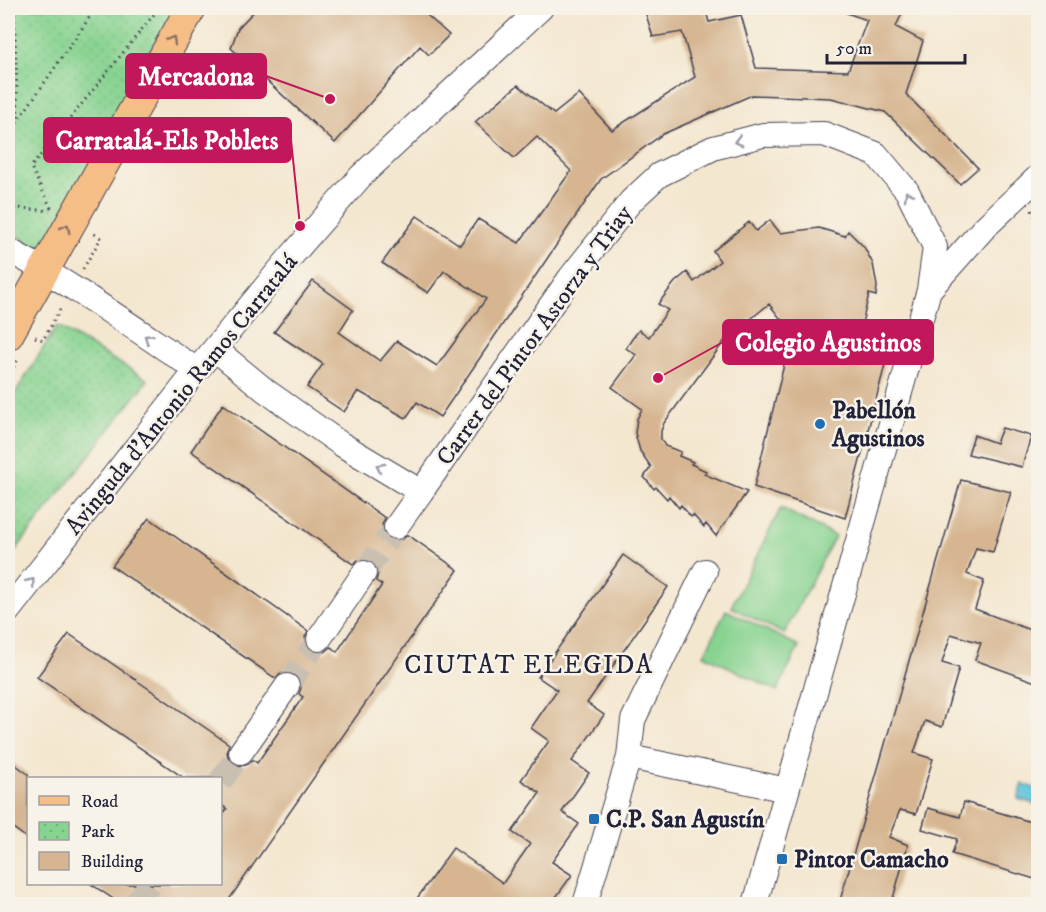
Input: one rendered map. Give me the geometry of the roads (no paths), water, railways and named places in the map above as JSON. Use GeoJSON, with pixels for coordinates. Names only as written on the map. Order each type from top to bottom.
{"type":"FeatureCollection","features":[{"type":"Feature","properties":{"kind":"main road"},"geometry":{"type":"LineString","coordinates":[[8,334],[191,8]]}},
{"type":"Feature","properties":{"kind":"street","name":"Avinguda d'Antonio Ramos Carratalá"},"geometry":{"type":"LineString","coordinates":[[8,611],[197,370],[361,176],[540,8]]}},
{"type":"Feature","properties":{"kind":"street","name":"Carrer del Pintor Astorza y Triay"},"geometry":{"type":"LineString","coordinates":[[396,527],[570,278],[631,201],[659,175],[713,148],[763,135],[824,134],[876,154],[907,191],[935,247]]}},
{"type":"Feature","properties":{"kind":"street"},"geometry":{"type":"LineString","coordinates":[[929,290],[984,228],[1038,177]]}},
{"type":"Feature","properties":{"kind":"street"},"geometry":{"type":"LineString","coordinates":[[755,904],[929,290],[935,247],[984,228]]}},
{"type":"Feature","properties":{"kind":"street"},"geometry":{"type":"LineString","coordinates":[[8,250],[45,269],[102,304],[197,370]]}},
{"type":"Feature","properties":{"kind":"street"},"geometry":{"type":"LineString","coordinates":[[215,349],[297,414],[341,444],[421,492]]}},
{"type":"Feature","properties":{"kind":"street"},"geometry":{"type":"LineString","coordinates":[[585,904],[629,757],[633,720],[705,570]]}},
{"type":"Feature","properties":{"kind":"street"},"geometry":{"type":"LineString","coordinates":[[319,639],[364,573]]}},
{"type":"Feature","properties":{"kind":"street"},"geometry":{"type":"LineString","coordinates":[[241,752],[287,686]]}},
{"type":"Feature","properties":{"kind":"street"},"geometry":{"type":"LineString","coordinates":[[629,757],[787,790]]}},
{"type":"Feature","properties":{"kind":"water"},"geometry":{"type":"Polygon","coordinates":[[[1023,784],[1038,789],[1038,805],[1018,799],[1023,784]]]}},
{"type":"Feature","properties":{"kind":"tunnel"},"geometry":{"type":"LineString","coordinates":[[364,573],[396,527]]}},
{"type":"Feature","properties":{"kind":"tunnel"},"geometry":{"type":"LineString","coordinates":[[287,686],[319,639]]}},
{"type":"Feature","properties":{"kind":"tunnel"},"geometry":{"type":"LineString","coordinates":[[222,779],[241,752]]}},
{"type":"Feature","properties":{"kind":"tunnel"},"geometry":{"type":"LineString","coordinates":[[136,904],[149,885]]}},
{"type":"Feature","properties":{"kind":"place","name":"Mercadona"},"geometry":{"type":"Point","coordinates":[330,99]}},
{"type":"Feature","properties":{"kind":"place","name":"Carratalá-Els Poblets"},"geometry":{"type":"Point","coordinates":[300,226]}},
{"type":"Feature","properties":{"kind":"place","name":"Colegio Agustinos"},"geometry":{"type":"Point","coordinates":[658,378]}},
{"type":"Feature","properties":{"kind":"place","name":"Pabellón Agustinos"},"geometry":{"type":"Point","coordinates":[820,424]}},
{"type":"Feature","properties":{"kind":"place","name":"C.P. San Agustín"},"geometry":{"type":"Point","coordinates":[594,819]}},
{"type":"Feature","properties":{"kind":"place","name":"Pintor Camacho"},"geometry":{"type":"Point","coordinates":[782,859]}},
{"type":"Feature","properties":{"kind":"district","name":"CIUTAT ELEGIDA"},"geometry":{"type":"Point","coordinates":[529,664]}}]}
